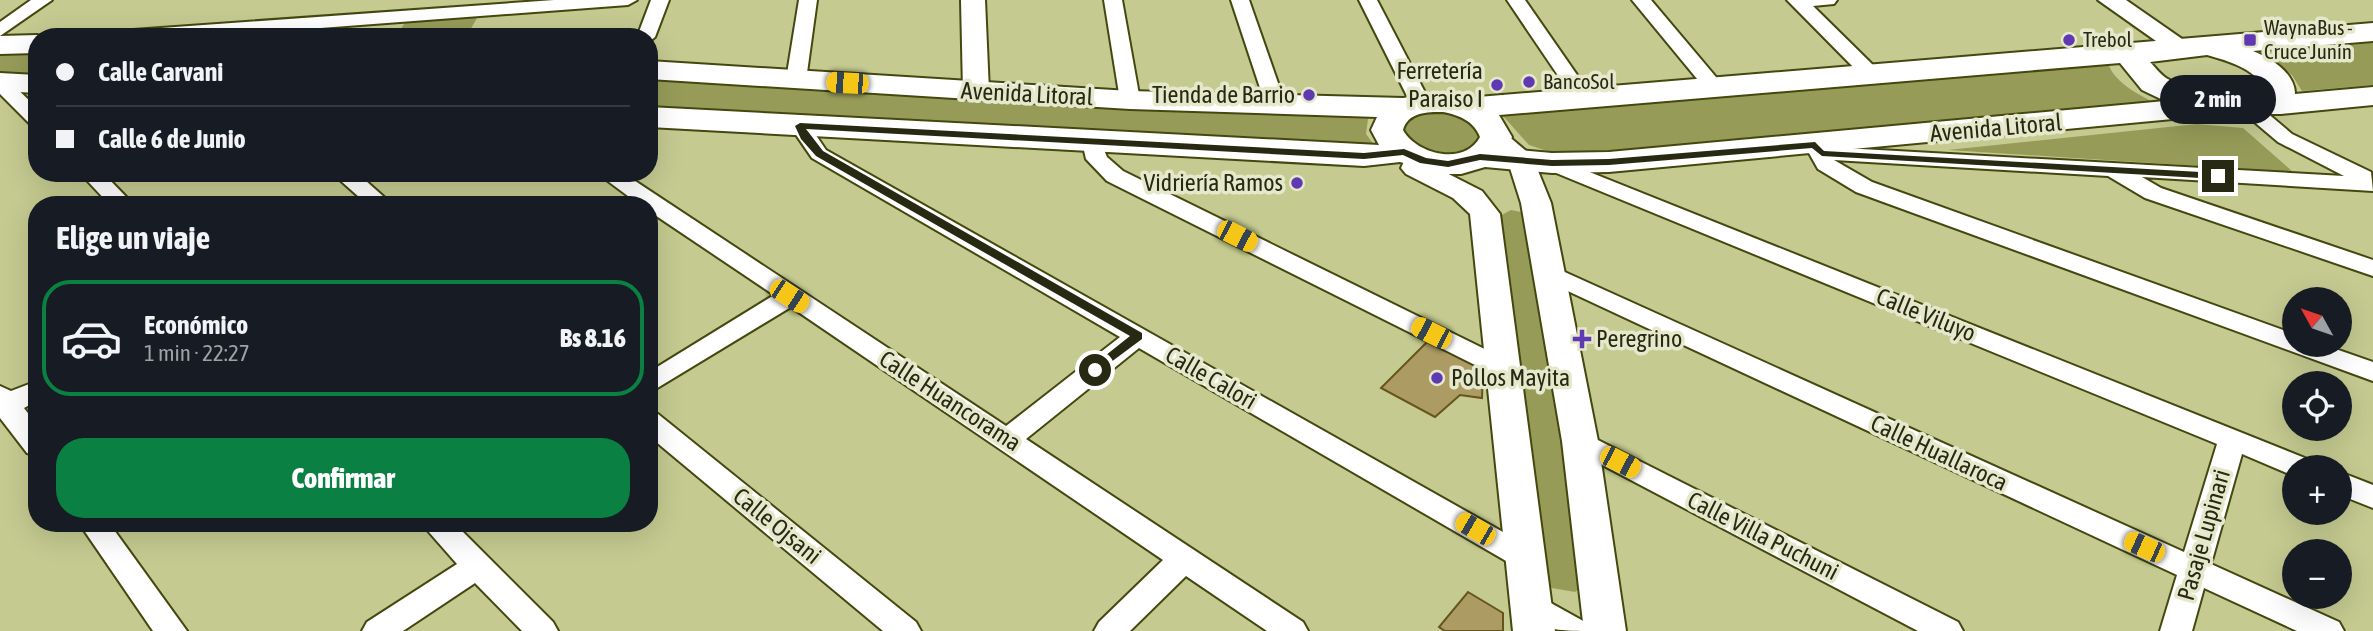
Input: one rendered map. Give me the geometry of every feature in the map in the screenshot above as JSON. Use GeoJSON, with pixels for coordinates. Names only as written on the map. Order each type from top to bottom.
{"type":"FeatureCollection","features":[{"type":"Feature","properties":{"kind":"main road"},"geometry":{"type":"LineString","coordinates":[[4,29],[28,40]]}},
{"type":"Feature","properties":{"kind":"main road"},"geometry":{"type":"LineString","coordinates":[[1464,108],[2373,32]]}},
{"type":"Feature","properties":{"kind":"main road"},"geometry":{"type":"LineString","coordinates":[[2170,49],[2244,58],[2267,72],[2280,90],[2279,97],[2245,105],[2187,98],[2152,82],[2135,63],[2170,49]]}},
{"type":"Feature","properties":{"kind":"main road","name":"Avenida Litoral"},"geometry":{"type":"LineString","coordinates":[[658,71],[1130,100],[1276,106],[1413,106],[1443,103],[1464,108]]}},
{"type":"Feature","properties":{"kind":"main road"},"geometry":{"type":"LineString","coordinates":[[0,83],[28,84]]}},
{"type":"Feature","properties":{"kind":"main road","name":"Avenida Litoral"},"geometry":{"type":"LineString","coordinates":[[658,118],[1364,156],[1411,156],[1448,164],[1488,149],[1537,162],[1609,162],[1818,149],[2245,105],[2373,96]]}},
{"type":"Feature","properties":{"kind":"main road"},"geometry":{"type":"LineString","coordinates":[[1411,156],[1392,142],[1387,130],[1390,119],[1413,106]]}},
{"type":"Feature","properties":{"kind":"main road"},"geometry":{"type":"LineString","coordinates":[[1464,108],[1487,120],[1494,130],[1488,149]]}},
{"type":"Feature","properties":{"kind":"street"},"geometry":{"type":"LineString","coordinates":[[4,29],[43,0]]}},
{"type":"Feature","properties":{"kind":"street"},"geometry":{"type":"LineString","coordinates":[[312,28],[332,0]]}},
{"type":"Feature","properties":{"kind":"street"},"geometry":{"type":"LineString","coordinates":[[332,28],[628,0]]}},
{"type":"Feature","properties":{"kind":"street"},"geometry":{"type":"LineString","coordinates":[[649,28],[660,0]]}},
{"type":"Feature","properties":{"kind":"street"},"geometry":{"type":"LineString","coordinates":[[796,80],[808,0]]}},
{"type":"Feature","properties":{"kind":"street"},"geometry":{"type":"LineString","coordinates":[[973,0],[976,90]]}},
{"type":"Feature","properties":{"kind":"street"},"geometry":{"type":"LineString","coordinates":[[1113,0],[1130,100]]}},
{"type":"Feature","properties":{"kind":"street"},"geometry":{"type":"LineString","coordinates":[[1240,0],[1276,106]]}},
{"type":"Feature","properties":{"kind":"street"},"geometry":{"type":"LineString","coordinates":[[1368,0],[1413,106]]}},
{"type":"Feature","properties":{"kind":"street"},"geometry":{"type":"LineString","coordinates":[[1516,0],[1583,98]]}},
{"type":"Feature","properties":{"kind":"street"},"geometry":{"type":"LineString","coordinates":[[1642,0],[1714,87]]}},
{"type":"Feature","properties":{"kind":"street"},"geometry":{"type":"LineString","coordinates":[[1797,1],[1828,0]]}},
{"type":"Feature","properties":{"kind":"street"},"geometry":{"type":"LineString","coordinates":[[2087,0],[2170,49]]}},
{"type":"Feature","properties":{"kind":"street"},"geometry":{"type":"LineString","coordinates":[[2110,0],[2170,49]]}},
{"type":"Feature","properties":{"kind":"street"},"geometry":{"type":"LineString","coordinates":[[1797,1],[1871,74]]}},
{"type":"Feature","properties":{"kind":"street"},"geometry":{"type":"LineString","coordinates":[[0,83],[28,111]]}},
{"type":"Feature","properties":{"kind":"street"},"geometry":{"type":"LineString","coordinates":[[2245,105],[2303,149],[2373,183]]}},
{"type":"Feature","properties":{"kind":"street","name":"Calle Calori"},"geometry":{"type":"LineString","coordinates":[[800,126],[806,139],[819,153],[1523,556]]}},
{"type":"Feature","properties":{"kind":"street"},"geometry":{"type":"LineString","coordinates":[[1092,142],[1097,159],[1115,176],[1504,369]]}},
{"type":"Feature","properties":{"kind":"street"},"geometry":{"type":"LineString","coordinates":[[1818,149],[2115,170],[2373,183]]}},
{"type":"Feature","properties":{"kind":"street"},"geometry":{"type":"LineString","coordinates":[[1818,149],[1826,164],[1864,187],[2282,339]]}},
{"type":"Feature","properties":{"kind":"street"},"geometry":{"type":"LineString","coordinates":[[1411,156],[1416,168],[1423,173],[1479,201],[1536,203]]}},
{"type":"Feature","properties":{"kind":"street"},"geometry":{"type":"LineString","coordinates":[[1537,162],[1536,203],[1580,441],[1605,631]]}},
{"type":"Feature","properties":{"kind":"street","name":"Calle Viluyo"},"geometry":{"type":"LineString","coordinates":[[1537,162],[2282,460]]}},
{"type":"Feature","properties":{"kind":"street"},"geometry":{"type":"LineString","coordinates":[[2115,170],[2154,193],[2373,268]]}},
{"type":"Feature","properties":{"kind":"street"},"geometry":{"type":"LineString","coordinates":[[100,182],[113,196]]}},
{"type":"Feature","properties":{"kind":"street"},"geometry":{"type":"LineString","coordinates":[[354,182],[371,196]]}},
{"type":"Feature","properties":{"kind":"street","name":"Calle Huancorama"},"geometry":{"type":"LineString","coordinates":[[621,182],[642,196]]}},
{"type":"Feature","properties":{"kind":"street"},"geometry":{"type":"LineString","coordinates":[[1479,201],[1485,214],[1523,556],[1533,618],[1574,631]]}},
{"type":"Feature","properties":{"kind":"street","name":"Calle Huancorama"},"geometry":{"type":"LineString","coordinates":[[658,207],[1292,631]]}},
{"type":"Feature","properties":{"kind":"street","name":"Calle Huallaroca"},"geometry":{"type":"LineString","coordinates":[[1550,274],[2328,631]]}},
{"type":"Feature","properties":{"kind":"street"},"geometry":{"type":"LineString","coordinates":[[658,378],[789,296]]}},
{"type":"Feature","properties":{"kind":"street"},"geometry":{"type":"LineString","coordinates":[[1008,439],[1138,336]]}},
{"type":"Feature","properties":{"kind":"street"},"geometry":{"type":"LineString","coordinates":[[2332,357],[2373,372]]}},
{"type":"Feature","properties":{"kind":"street"},"geometry":{"type":"LineString","coordinates":[[28,393],[2,402],[28,435]]}},
{"type":"Feature","properties":{"kind":"street","name":"Calle Ojsani"},"geometry":{"type":"LineString","coordinates":[[658,428],[905,631]]}},
{"type":"Feature","properties":{"kind":"street","name":"Pasaje Lupinari"},"geometry":{"type":"LineString","coordinates":[[2176,631],[2232,439]]}},
{"type":"Feature","properties":{"kind":"street","name":"Calle Villa Puchuni"},"geometry":{"type":"LineString","coordinates":[[1580,441],[1947,631]]}},
{"type":"Feature","properties":{"kind":"street"},"geometry":{"type":"LineString","coordinates":[[2352,488],[2373,497]]}},
{"type":"Feature","properties":{"kind":"street"},"geometry":{"type":"LineString","coordinates":[[100,532],[171,631]]}},
{"type":"Feature","properties":{"kind":"street"},"geometry":{"type":"LineString","coordinates":[[444,532],[542,631]]}},
{"type":"Feature","properties":{"kind":"street"},"geometry":{"type":"LineString","coordinates":[[1110,631],[1185,558]]}},
{"type":"Feature","properties":{"kind":"street"},"geometry":{"type":"LineString","coordinates":[[379,631],[478,566]]}},
{"type":"Feature","properties":{"kind":"green space"},"geometry":{"type":"Polygon","coordinates":[[[481,11],[471,28],[402,28],[409,16],[481,11]]]}},
{"type":"Feature","properties":{"kind":"green space"},"geometry":{"type":"Polygon","coordinates":[[[2373,38],[2373,85],[2302,91],[2292,75],[2249,48],[2373,38]]]}},
{"type":"Feature","properties":{"kind":"green space"},"geometry":{"type":"Polygon","coordinates":[[[28,49],[28,78],[0,76],[0,50],[28,49]]]}},
{"type":"Feature","properties":{"kind":"green space"},"geometry":{"type":"Polygon","coordinates":[[[2108,63],[2111,71],[2123,84],[2162,107],[1562,156],[1529,145],[1496,108],[2108,63]]]}},
{"type":"Feature","properties":{"kind":"green space"},"geometry":{"type":"Polygon","coordinates":[[[658,76],[1373,115],[1368,119],[1366,134],[1378,150],[658,110],[658,76]]]}},
{"type":"Feature","properties":{"kind":"green space"},"geometry":{"type":"Polygon","coordinates":[[[1437,110],[1468,120],[1479,134],[1475,144],[1465,151],[1442,155],[1405,144],[1398,122],[1405,116],[1437,110]]]}},
{"type":"Feature","properties":{"kind":"green space"},"geometry":{"type":"Polygon","coordinates":[[[2197,124],[2243,128],[2293,172],[1948,150],[2197,124]]]}},
{"type":"Feature","properties":{"kind":"green space"},"geometry":{"type":"Polygon","coordinates":[[[1511,210],[1526,213],[1588,582],[1575,592],[1552,588],[1543,579],[1498,217],[1511,210]]]}},
{"type":"Feature","properties":{"kind":"building","name":"Pollos Mayita"},"geometry":{"type":"Polygon","coordinates":[[[1429,340],[1483,367],[1482,398],[1460,395],[1435,417],[1381,388],[1429,340]]]}},
{"type":"Feature","properties":{"kind":"building"},"geometry":{"type":"Polygon","coordinates":[[[1468,592],[1503,613],[1503,631],[1445,631],[1439,627],[1468,592]]]}},
{"type":"Feature","properties":{"kind":"place","name":"Trebol"},"geometry":{"type":"Point","coordinates":[2069,40]}},
{"type":"Feature","properties":{"kind":"place","name":"WaynaBus - Cruce Junín"},"geometry":{"type":"Point","coordinates":[2250,40]}},
{"type":"Feature","properties":{"kind":"place","name":"BancoSol"},"geometry":{"type":"Point","coordinates":[1529,82]}},
{"type":"Feature","properties":{"kind":"place","name":"Ferretería Paraiso I"},"geometry":{"type":"Point","coordinates":[1497,85]}},
{"type":"Feature","properties":{"kind":"place","name":"Tienda de Barrio"},"geometry":{"type":"Point","coordinates":[1309,95]}},
{"type":"Feature","properties":{"kind":"place","name":"Vidriería Ramos"},"geometry":{"type":"Point","coordinates":[1297,183]}},
{"type":"Feature","properties":{"kind":"place","name":"Peregrino"},"geometry":{"type":"Point","coordinates":[1582,339]}},
{"type":"Feature","properties":{"kind":"place","name":"Pollos Mayita"},"geometry":{"type":"Point","coordinates":[1437,378]}},
{"type":"Feature","properties":{"kind":"route"},"geometry":{"type":"LineString","coordinates":[[1095,370],[1138,336],[819,153],[806,139],[800,126],[1364,156],[1404,152],[1423,160],[1448,164],[1480,157],[1522,162],[1609,162],[1815,145],[1822,153],[2218,176]]}}]}
